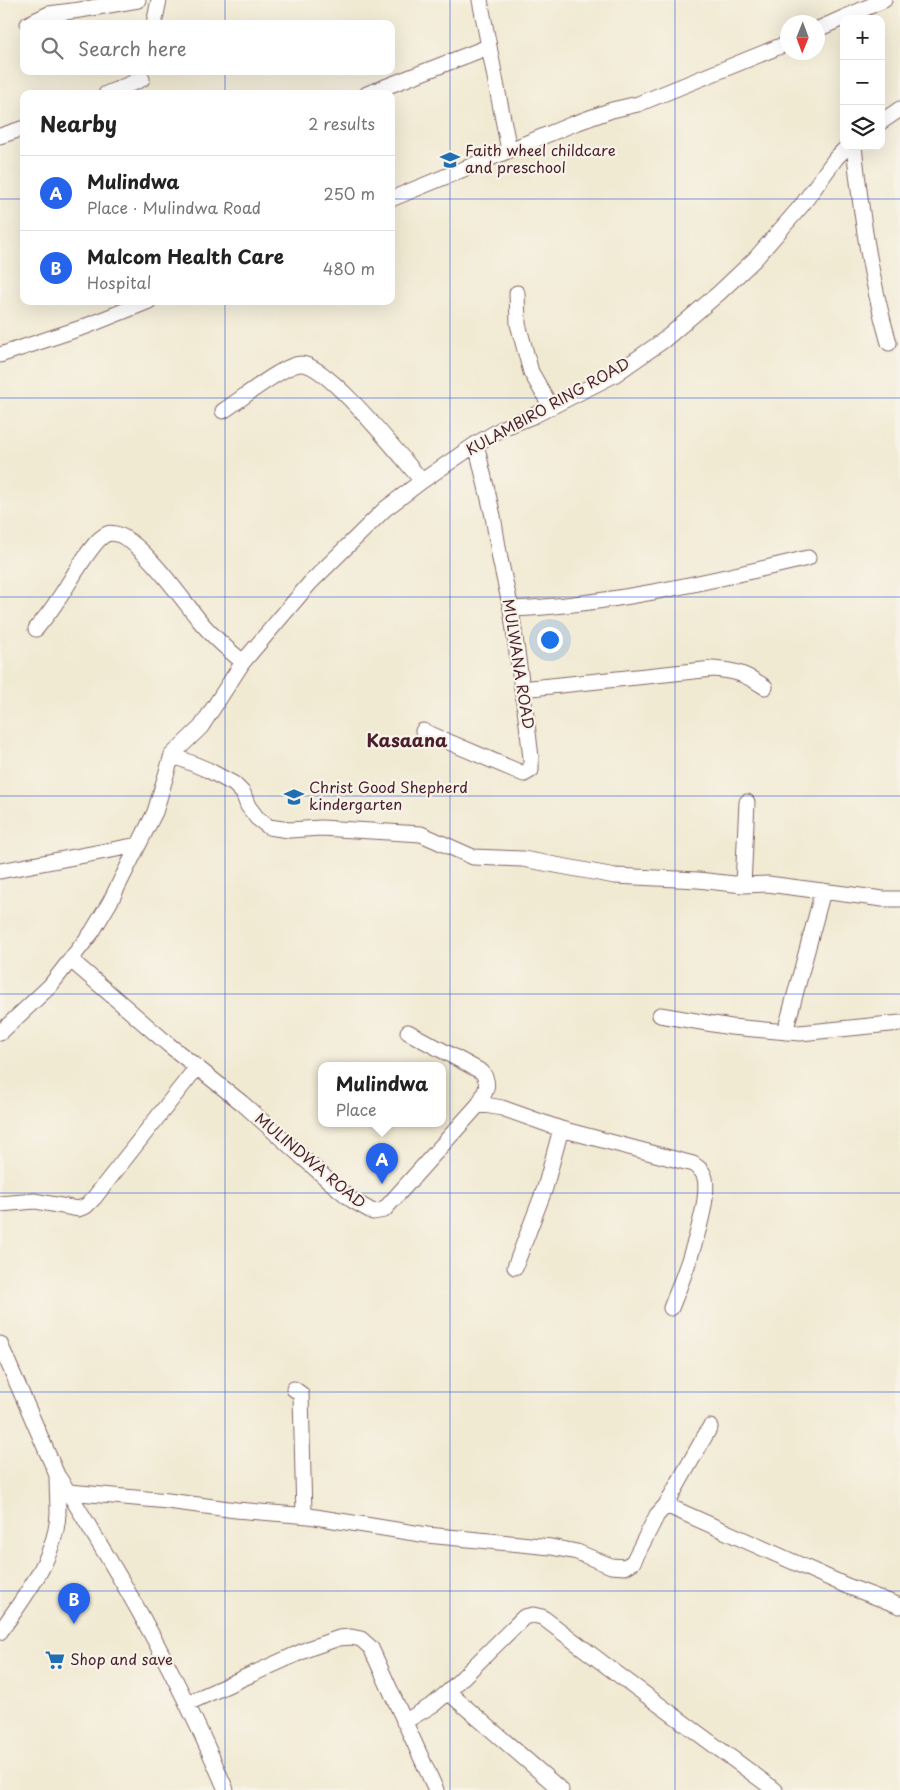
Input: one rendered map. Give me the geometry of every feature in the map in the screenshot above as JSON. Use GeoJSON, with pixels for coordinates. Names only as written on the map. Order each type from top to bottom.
{"type":"FeatureCollection","features":[{"type":"Feature","properties":{"kind":"street"},"geometry":{"type":"LineString","coordinates":[[36,20],[49,14],[138,0]]}},
{"type":"Feature","properties":{"kind":"street"},"geometry":{"type":"LineString","coordinates":[[155,20],[159,0]]}},
{"type":"Feature","properties":{"kind":"street"},"geometry":{"type":"LineString","coordinates":[[480,0],[509,150]]}},
{"type":"Feature","properties":{"kind":"street"},"geometry":{"type":"LineString","coordinates":[[825,27],[884,0]]}},
{"type":"Feature","properties":{"kind":"street"},"geometry":{"type":"LineString","coordinates":[[395,197],[509,150],[612,110],[638,104],[780,46]]}},
{"type":"Feature","properties":{"kind":"street"},"geometry":{"type":"LineString","coordinates":[[378,90],[488,47]]}},
{"type":"Feature","properties":{"kind":"street"},"geometry":{"type":"LineString","coordinates":[[117,90],[142,81]]}},
{"type":"Feature","properties":{"kind":"street"},"geometry":{"type":"LineString","coordinates":[[885,119],[900,109]]}},
{"type":"Feature","properties":{"kind":"street"},"geometry":{"type":"LineString","coordinates":[[0,136],[20,129]]}},
{"type":"Feature","properties":{"kind":"street","name":"KULAMBIRO RING ROAD"},"geometry":{"type":"LineString","coordinates":[[0,1033],[50,986],[92,932],[110,902],[155,812],[172,755],[201,727],[243,662],[310,583],[385,509],[422,481],[476,444],[614,375],[664,340],[755,259],[796,212],[844,150]]}},
{"type":"Feature","properties":{"kind":"street"},"geometry":{"type":"LineString","coordinates":[[854,150],[859,200],[871,273],[889,343]]}},
{"type":"Feature","properties":{"kind":"street"},"geometry":{"type":"LineString","coordinates":[[517,293],[518,324],[531,372],[551,407]]}},
{"type":"Feature","properties":{"kind":"street"},"geometry":{"type":"LineString","coordinates":[[0,355],[126,306]]}},
{"type":"Feature","properties":{"kind":"street"},"geometry":{"type":"LineString","coordinates":[[224,411],[285,368],[300,364],[310,365],[320,371],[350,399],[422,481]]}},
{"type":"Feature","properties":{"kind":"street","name":"MULWANA ROAD"},"geometry":{"type":"LineString","coordinates":[[424,731],[524,774],[531,770],[511,609],[493,516],[476,444]]}},
{"type":"Feature","properties":{"kind":"street"},"geometry":{"type":"LineString","coordinates":[[36,628],[57,602],[93,545],[106,534],[115,533],[128,538],[160,570],[213,636],[243,662]]}},
{"type":"Feature","properties":{"kind":"street"},"geometry":{"type":"LineString","coordinates":[[511,609],[569,605],[649,594],[808,558]]}},
{"type":"Feature","properties":{"kind":"street"},"geometry":{"type":"LineString","coordinates":[[522,689],[713,669],[735,671],[748,676],[765,687]]}},
{"type":"Feature","properties":{"kind":"street"},"geometry":{"type":"LineString","coordinates":[[172,755],[208,770],[234,784],[243,793],[248,806],[257,818],[269,827],[289,830],[321,828],[421,834],[473,857],[523,859],[615,876],[698,880],[743,885],[768,884],[883,899],[900,899]]}},
{"type":"Feature","properties":{"kind":"street"},"geometry":{"type":"LineString","coordinates":[[743,885],[747,802]]}},
{"type":"Feature","properties":{"kind":"street"},"geometry":{"type":"LineString","coordinates":[[0,871],[138,845]]}},
{"type":"Feature","properties":{"kind":"street"},"geometry":{"type":"LineString","coordinates":[[784,1032],[823,891]]}},
{"type":"Feature","properties":{"kind":"street","name":"MULINDWA ROAD"},"geometry":{"type":"LineString","coordinates":[[71,960],[242,1103],[329,1181],[360,1205],[373,1212],[384,1210],[479,1104]]}},
{"type":"Feature","properties":{"kind":"street"},"geometry":{"type":"LineString","coordinates":[[660,1015],[732,1027],[810,1033],[900,1023]]}},
{"type":"Feature","properties":{"kind":"street"},"geometry":{"type":"LineString","coordinates":[[408,1032],[482,1072],[488,1084],[479,1104],[502,1108],[561,1129],[693,1164],[703,1173],[705,1192],[702,1212],[686,1269],[670,1308]]}},
{"type":"Feature","properties":{"kind":"street"},"geometry":{"type":"LineString","coordinates":[[0,1204],[35,1201],[78,1209],[86,1206],[197,1067]]}},
{"type":"Feature","properties":{"kind":"street"},"geometry":{"type":"LineString","coordinates":[[514,1267],[545,1188],[561,1129]]}},
{"type":"Feature","properties":{"kind":"street"},"geometry":{"type":"LineString","coordinates":[[0,1344],[57,1475],[127,1590],[188,1703],[226,1790]]}},
{"type":"Feature","properties":{"kind":"street"},"geometry":{"type":"LineString","coordinates":[[294,1389],[301,1394],[304,1515]]}},
{"type":"Feature","properties":{"kind":"street"},"geometry":{"type":"LineString","coordinates":[[69,1492],[168,1501],[236,1510],[304,1515],[426,1535],[551,1547],[577,1552],[611,1566],[625,1568],[633,1562],[657,1515],[666,1505],[710,1427]]}},
{"type":"Feature","properties":{"kind":"street"},"geometry":{"type":"LineString","coordinates":[[0,1632],[30,1588],[50,1550],[58,1516],[57,1475]]}},
{"type":"Feature","properties":{"kind":"street"},"geometry":{"type":"LineString","coordinates":[[666,1505],[847,1586],[900,1606]]}},
{"type":"Feature","properties":{"kind":"street"},"geometry":{"type":"LineString","coordinates":[[404,1722],[434,1704],[448,1692],[524,1617],[532,1615],[542,1616],[775,1790]]}},
{"type":"Feature","properties":{"kind":"street"},"geometry":{"type":"LineString","coordinates":[[188,1703],[310,1648],[339,1638],[351,1637],[361,1639],[371,1648],[436,1790]]}},
{"type":"Feature","properties":{"kind":"street"},"geometry":{"type":"LineString","coordinates":[[448,1692],[561,1790]]}},
{"type":"Feature","properties":{"kind":"place","name":"Faith wheel childcare and preschool"},"geometry":{"type":"Point","coordinates":[450,160]}},
{"type":"Feature","properties":{"kind":"place","name":"Christ Good Shepherd kindergarten"},"geometry":{"type":"Point","coordinates":[294,797]}},
{"type":"Feature","properties":{"kind":"place","name":"Mulindwa"},"geometry":{"type":"Point","coordinates":[382,1184]}},
{"type":"Feature","properties":{"kind":"place","name":"Malcom Health Care"},"geometry":{"type":"Point","coordinates":[74,1624]}},
{"type":"Feature","properties":{"kind":"place","name":"Shop and save"},"geometry":{"type":"Point","coordinates":[55,1660]}},
{"type":"Feature","properties":{"kind":"district","name":"Kasaana"},"geometry":{"type":"Point","coordinates":[407,741]}}]}
